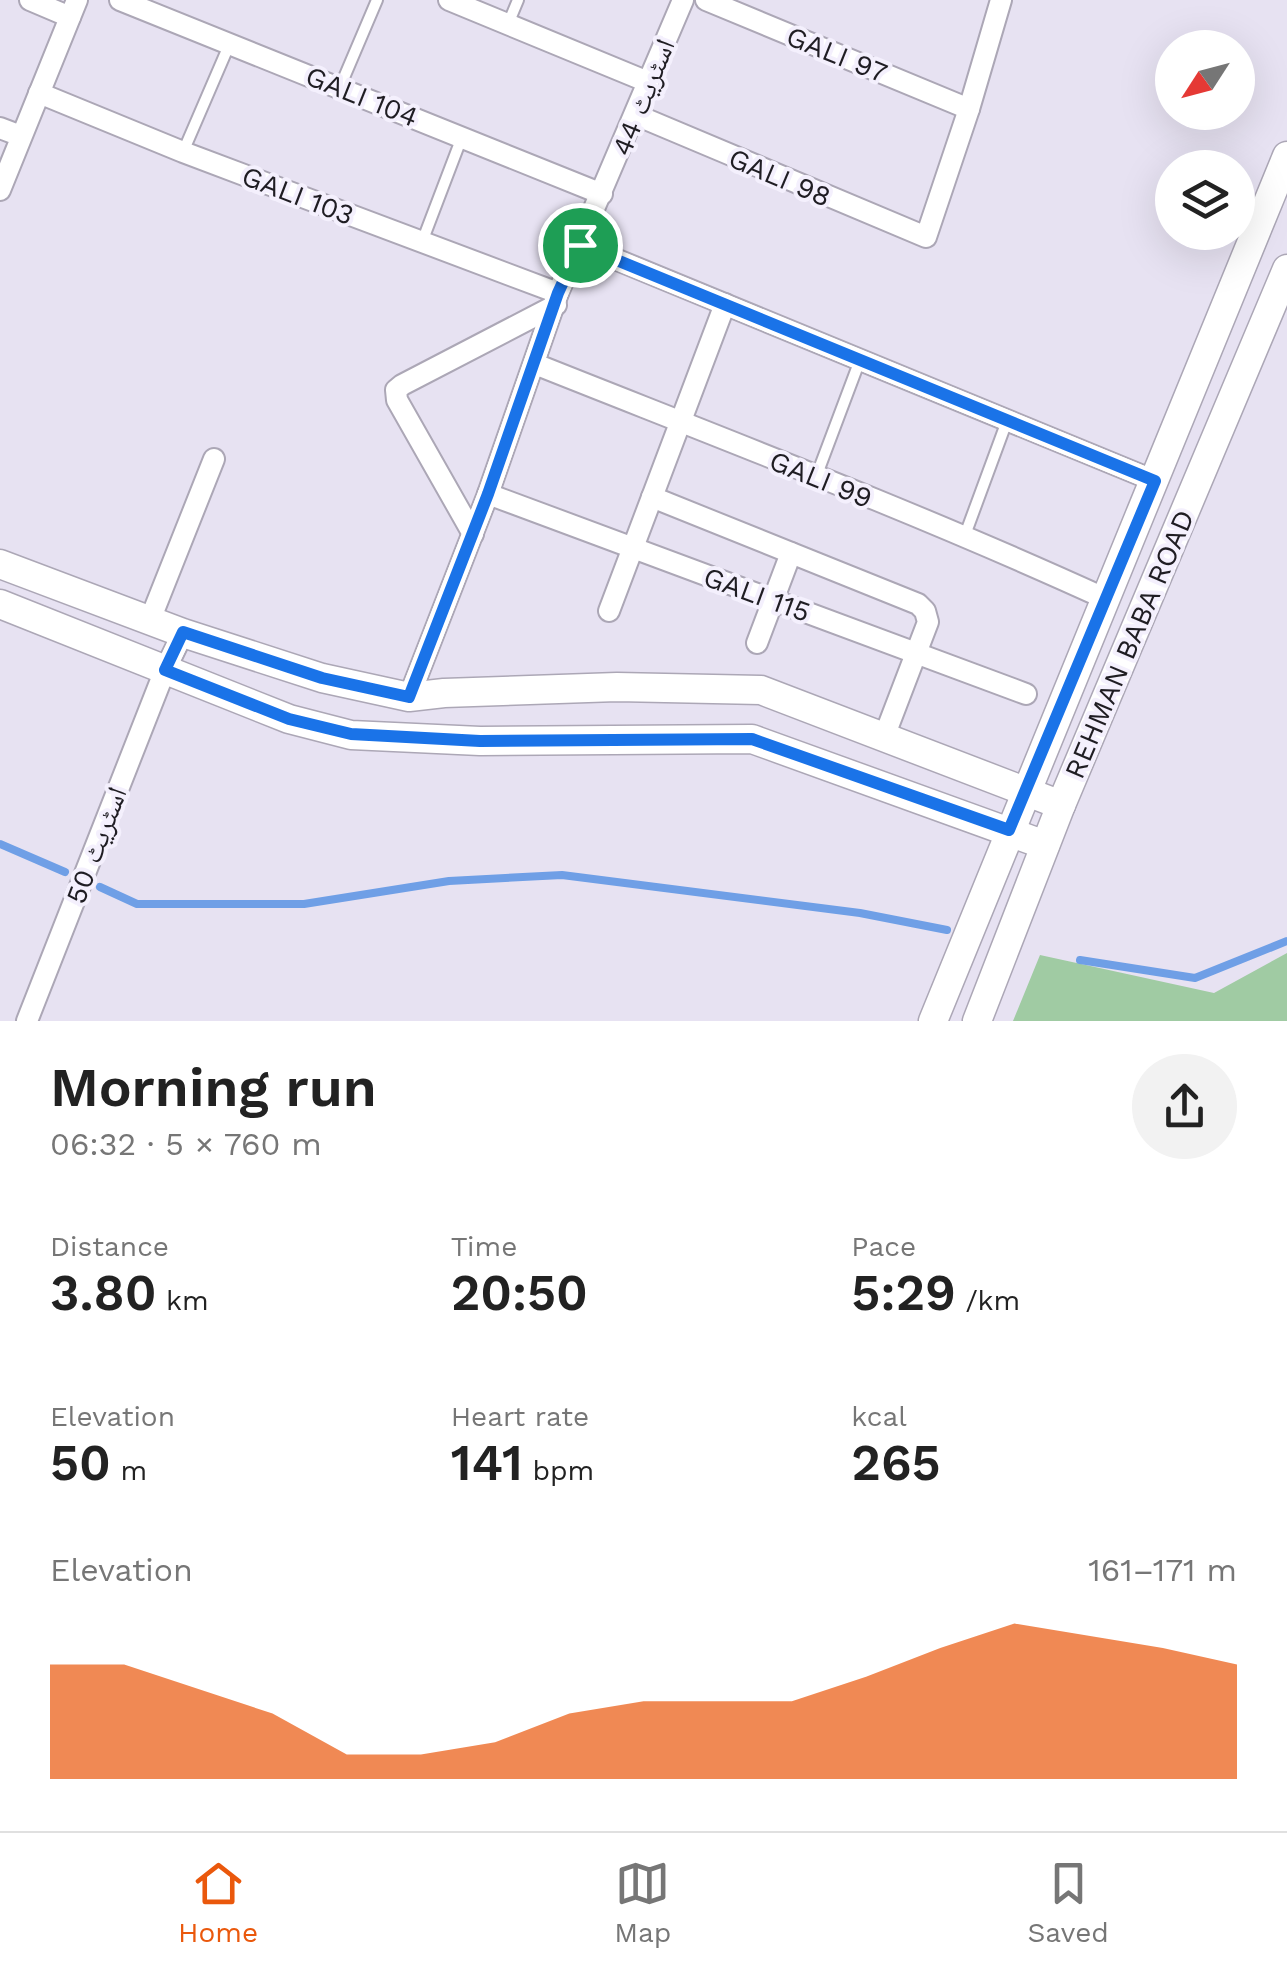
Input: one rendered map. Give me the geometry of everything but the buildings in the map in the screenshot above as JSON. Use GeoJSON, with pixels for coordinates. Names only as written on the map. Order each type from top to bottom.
{"type":"FeatureCollection","features":[{"type":"Feature","properties":{"kind":"street"},"geometry":{"type":"LineString","coordinates":[[0,190],[74,8],[30,0]]}},
{"type":"Feature","properties":{"kind":"street","name":"GALI 104"},"geometry":{"type":"LineString","coordinates":[[120,0],[602,194]]}},
{"type":"Feature","properties":{"kind":"street"},"geometry":{"type":"LineString","coordinates":[[448,0],[648,82]]}},
{"type":"Feature","properties":{"kind":"street","name":"اسٹریٹ 44"},"geometry":{"type":"LineString","coordinates":[[409,697],[488,494],[557,299],[682,0]]}},
{"type":"Feature","properties":{"kind":"street","name":"GALI 97"},"geometry":{"type":"LineString","coordinates":[[706,0],[969,109]]}},
{"type":"Feature","properties":{"kind":"street"},"geometry":{"type":"LineString","coordinates":[[969,109],[1000,0]]}},
{"type":"Feature","properties":{"kind":"street","name":"GALI 103"},"geometry":{"type":"LineString","coordinates":[[39,93],[422,242],[557,299]]}},
{"type":"Feature","properties":{"kind":"street","name":"GALI 98"},"geometry":{"type":"LineString","coordinates":[[636,115],[926,237],[969,109]]}},
{"type":"Feature","properties":{"kind":"street"},"geometry":{"type":"LineString","coordinates":[[0,128],[21,136]]}},
{"type":"Feature","properties":{"kind":"street","name":"REHMAN BABA ROAD"},"geometry":{"type":"LineString","coordinates":[[934,1021],[1024,790],[1287,156]]}},
{"type":"Feature","properties":{"kind":"street"},"geometry":{"type":"LineString","coordinates":[[580,245],[1155,481]]}},
{"type":"Feature","properties":{"kind":"street","name":"REHMAN BABA ROAD"},"geometry":{"type":"LineString","coordinates":[[977,1021],[1061,806],[1287,269]]}},
{"type":"Feature","properties":{"kind":"street"},"geometry":{"type":"LineString","coordinates":[[473,534],[397,400],[396,390],[557,299]]}},
{"type":"Feature","properties":{"kind":"street"},"geometry":{"type":"LineString","coordinates":[[609,611],[725,304]]}},
{"type":"Feature","properties":{"kind":"street","name":"GALI 99"},"geometry":{"type":"LineString","coordinates":[[535,364],[965,535],[1104,598]]}},
{"type":"Feature","properties":{"kind":"street"},"geometry":{"type":"LineString","coordinates":[[150,620],[214,459]]}},
{"type":"Feature","properties":{"kind":"street","name":"GALI 115"},"geometry":{"type":"LineString","coordinates":[[488,494],[1026,694]]}},
{"type":"Feature","properties":{"kind":"street"},"geometry":{"type":"LineString","coordinates":[[652,497],[918,604],[925,611],[928,622],[884,737]]}},
{"type":"Feature","properties":{"kind":"street"},"geometry":{"type":"LineString","coordinates":[[757,643],[791,553]]}},
{"type":"Feature","properties":{"kind":"street"},"geometry":{"type":"LineString","coordinates":[[0,564],[183,632],[322,678],[409,697],[617,687],[761,690],[1061,806]]}},
{"type":"Feature","properties":{"kind":"street"},"geometry":{"type":"LineString","coordinates":[[0,604],[289,719],[351,734],[480,741],[752,739],[1046,845]]}},
{"type":"Feature","properties":{"kind":"street","name":"اسٹریٹ 50"},"geometry":{"type":"LineString","coordinates":[[27,1021],[183,632]]}},
{"type":"Feature","properties":{"kind":"lane"},"geometry":{"type":"LineString","coordinates":[[340,87],[378,0]]}},
{"type":"Feature","properties":{"kind":"lane"},"geometry":{"type":"LineString","coordinates":[[508,24],[518,0]]}},
{"type":"Feature","properties":{"kind":"lane"},"geometry":{"type":"LineString","coordinates":[[184,152],[230,43]]}},
{"type":"Feature","properties":{"kind":"lane"},"geometry":{"type":"LineString","coordinates":[[422,242],[463,136]]}},
{"type":"Feature","properties":{"kind":"lane"},"geometry":{"type":"LineString","coordinates":[[816,478],[860,360]]}},
{"type":"Feature","properties":{"kind":"lane"},"geometry":{"type":"LineString","coordinates":[[965,535],[1008,420]]}},
{"type":"Feature","properties":{"kind":"green space"},"geometry":{"type":"Polygon","coordinates":[[[1287,953],[1287,1021],[1013,1021],[1040,955],[1214,993],[1287,953]]]}},
{"type":"Feature","properties":{"kind":"waterway"},"geometry":{"type":"LineString","coordinates":[[0,844],[65,872]]}},
{"type":"Feature","properties":{"kind":"waterway"},"geometry":{"type":"LineString","coordinates":[[100,887],[137,904],[304,904],[449,881],[562,875],[860,913],[947,930]]}},
{"type":"Feature","properties":{"kind":"waterway"},"geometry":{"type":"LineString","coordinates":[[1080,960],[1195,978],[1287,941]]}},
{"type":"Feature","properties":{"kind":"route"},"geometry":{"type":"LineString","coordinates":[[580,245],[1155,481],[1009,830],[752,739],[480,741],[351,734],[289,719],[165,670],[183,632],[322,678],[409,697],[488,494],[558,293],[580,245]]}}]}
